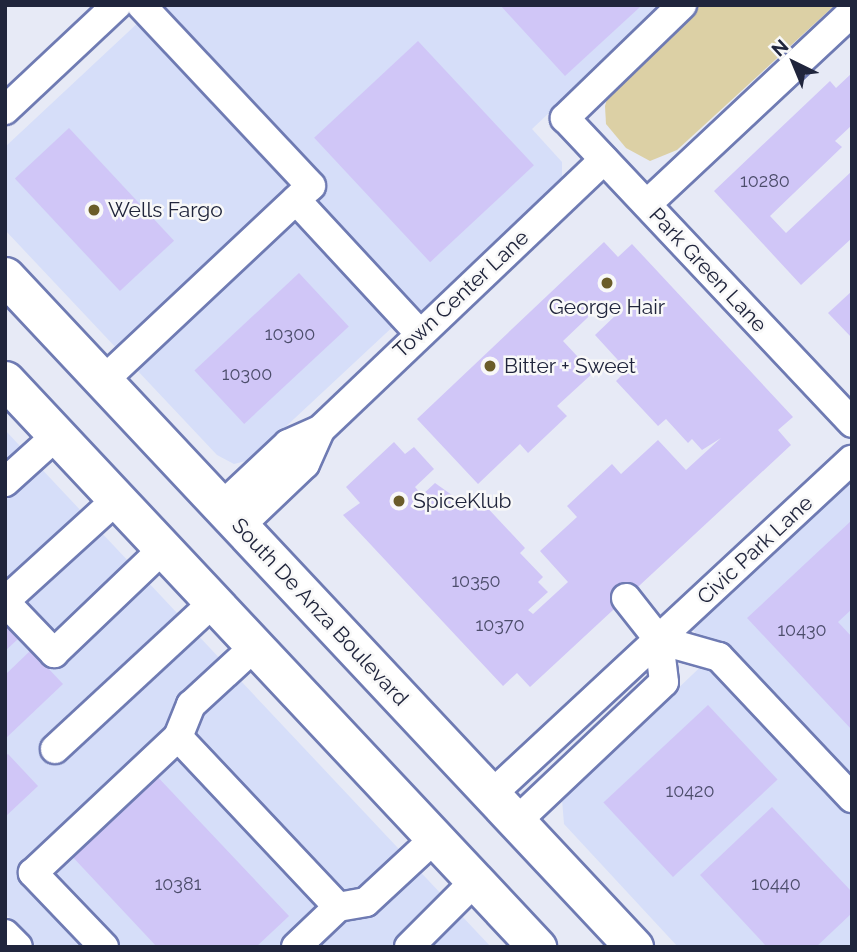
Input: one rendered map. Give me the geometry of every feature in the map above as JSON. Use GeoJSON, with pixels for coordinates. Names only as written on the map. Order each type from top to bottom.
{"type":"FeatureCollection","features":[{"type":"Feature","properties":{"kind":"main road","name":"South De Anza Boulevard"},"geometry":{"type":"LineString","coordinates":[[5,276],[634,947]]}},
{"type":"Feature","properties":{"kind":"main road"},"geometry":{"type":"LineString","coordinates":[[5,380],[537,947]]}},
{"type":"Feature","properties":{"kind":"street"},"geometry":{"type":"LineString","coordinates":[[5,110],[117,5]]}},
{"type":"Feature","properties":{"kind":"street"},"geometry":{"type":"LineString","coordinates":[[103,381],[311,186],[141,5]]}},
{"type":"Feature","properties":{"kind":"street","name":"Park Green Lane"},"geometry":{"type":"LineString","coordinates":[[682,5],[565,118],[852,423]]}},
{"type":"Feature","properties":{"kind":"street"},"geometry":{"type":"LineString","coordinates":[[647,204],[852,12]]}},
{"type":"Feature","properties":{"kind":"street","name":"Town Center Lane"},"geometry":{"type":"LineString","coordinates":[[230,517],[305,464],[320,430],[604,160]]}},
{"type":"Feature","properties":{"kind":"street"},"geometry":{"type":"LineString","coordinates":[[296,200],[419,333]]}},
{"type":"Feature","properties":{"kind":"street"},"geometry":{"type":"LineString","coordinates":[[5,482],[57,435]]}},
{"type":"Feature","properties":{"kind":"street","name":"Civic Park Lane"},"geometry":{"type":"LineString","coordinates":[[659,640],[852,460]]}},
{"type":"Feature","properties":{"kind":"street"},"geometry":{"type":"LineString","coordinates":[[117,499],[5,602],[54,653],[163,549]]}},
{"type":"Feature","properties":{"kind":"street"},"geometry":{"type":"LineString","coordinates":[[505,808],[664,682],[659,640],[626,598]]}},
{"type":"Feature","properties":{"kind":"street"},"geometry":{"type":"LineString","coordinates":[[55,749],[214,602]]}},
{"type":"Feature","properties":{"kind":"street"},"geometry":{"type":"LineString","coordinates":[[659,640],[719,657],[852,798]]}},
{"type":"Feature","properties":{"kind":"street"},"geometry":{"type":"LineString","coordinates":[[104,947],[33,873],[178,737],[191,705],[254,647]]}},
{"type":"Feature","properties":{"kind":"street"},"geometry":{"type":"LineString","coordinates":[[178,737],[338,907]]}},
{"type":"Feature","properties":{"kind":"street"},"geometry":{"type":"LineString","coordinates":[[296,947],[338,907],[366,902],[435,839]]}},
{"type":"Feature","properties":{"kind":"street"},"geometry":{"type":"LineString","coordinates":[[417,944],[475,881]]}},
{"type":"Feature","properties":{"kind":"street"},"geometry":{"type":"LineString","coordinates":[[5,933],[18,947]]}},
{"type":"Feature","properties":{"kind":"shaded area"},"geometry":{"type":"Polygon","coordinates":[[[157,5],[663,5],[532,129],[562,162],[562,180],[423,311],[414,307],[250,460],[234,464],[217,455],[5,230],[5,147],[157,5]]]}},
{"type":"Feature","properties":{"kind":"shaded area"},"geometry":{"type":"Polygon","coordinates":[[[695,5],[835,5],[677,150],[650,161],[626,148],[606,124],[605,106],[609,92],[695,5]]]}},
{"type":"Feature","properties":{"kind":"shaded area"},"geometry":{"type":"Polygon","coordinates":[[[5,430],[491,947],[37,947],[5,913],[5,430]]]}},
{"type":"Feature","properties":{"kind":"shaded area"},"geometry":{"type":"Polygon","coordinates":[[[852,481],[852,947],[678,947],[564,824],[562,799],[714,654],[692,629],[852,481]]]}},
{"type":"Feature","properties":{"kind":"building"},"geometry":{"type":"Polygon","coordinates":[[[500,5],[638,5],[640,7],[565,76],[500,5]]]}},
{"type":"Feature","properties":{"kind":"building"},"geometry":{"type":"Polygon","coordinates":[[[418,41],[534,165],[430,262],[314,138],[418,41]]]}},
{"type":"Feature","properties":{"kind":"building"},"geometry":{"type":"Polygon","coordinates":[[[852,73],[852,125],[835,141],[842,147],[770,216],[786,233],[852,171],[852,238],[801,285],[714,191],[830,81],[836,88],[852,73]]]}},
{"type":"Feature","properties":{"kind":"building","name":"Wells Fargo"},"geometry":{"type":"Polygon","coordinates":[[[69,128],[174,241],[120,291],[15,178],[69,128]]]}},
{"type":"Feature","properties":{"kind":"building"},"geometry":{"type":"Polygon","coordinates":[[[604,242],[618,257],[632,244],[793,417],[778,430],[791,445],[530,687],[517,673],[503,686],[343,515],[360,503],[346,487],[394,442],[405,454],[414,447],[434,469],[415,487],[422,495],[435,483],[473,510],[482,502],[525,548],[520,553],[543,577],[538,582],[548,592],[528,610],[533,614],[568,582],[540,551],[577,517],[567,506],[612,464],[621,474],[658,440],[686,470],[721,438],[702,450],[692,439],[688,443],[666,419],[658,426],[616,381],[627,370],[595,335],[618,313],[606,300],[563,341],[593,373],[557,406],[567,416],[528,453],[520,444],[478,484],[417,419],[604,242]]]}},
{"type":"Feature","properties":{"kind":"building"},"geometry":{"type":"Polygon","coordinates":[[[299,273],[349,326],[244,424],[194,371],[299,273]]]}},
{"type":"Feature","properties":{"kind":"building"},"geometry":{"type":"Polygon","coordinates":[[[852,291],[852,338],[828,313],[852,291]]]}},
{"type":"Feature","properties":{"kind":"building"},"geometry":{"type":"Polygon","coordinates":[[[852,520],[852,609],[838,622],[852,637],[852,730],[747,618],[852,520]]]}},
{"type":"Feature","properties":{"kind":"building"},"geometry":{"type":"Polygon","coordinates":[[[5,625],[18,639],[5,651],[5,625]]]}},
{"type":"Feature","properties":{"kind":"building"},"geometry":{"type":"Polygon","coordinates":[[[31,650],[63,684],[5,739],[5,675],[31,650]]]}},
{"type":"Feature","properties":{"kind":"building"},"geometry":{"type":"Polygon","coordinates":[[[708,705],[778,780],[673,877],[603,803],[708,705]]]}},
{"type":"Feature","properties":{"kind":"building"},"geometry":{"type":"Polygon","coordinates":[[[8,754],[38,786],[5,817],[5,756],[8,754]]]}},
{"type":"Feature","properties":{"kind":"building"},"geometry":{"type":"Polygon","coordinates":[[[153,772],[289,916],[256,947],[157,947],[68,852],[153,772]]]}},
{"type":"Feature","properties":{"kind":"building"},"geometry":{"type":"Polygon","coordinates":[[[772,807],[852,892],[852,913],[816,947],[767,947],[700,875],[772,807]]]}},
{"type":"Feature","properties":{"kind":"place","name":"Wells Fargo"},"geometry":{"type":"Point","coordinates":[94,210]}},
{"type":"Feature","properties":{"kind":"place","name":"George Hair"},"geometry":{"type":"Point","coordinates":[607,283]}},
{"type":"Feature","properties":{"kind":"place","name":"Bitter + Sweet"},"geometry":{"type":"Point","coordinates":[490,366]}},
{"type":"Feature","properties":{"kind":"place","name":"SpiceKlub"},"geometry":{"type":"Point","coordinates":[399,501]}}]}
